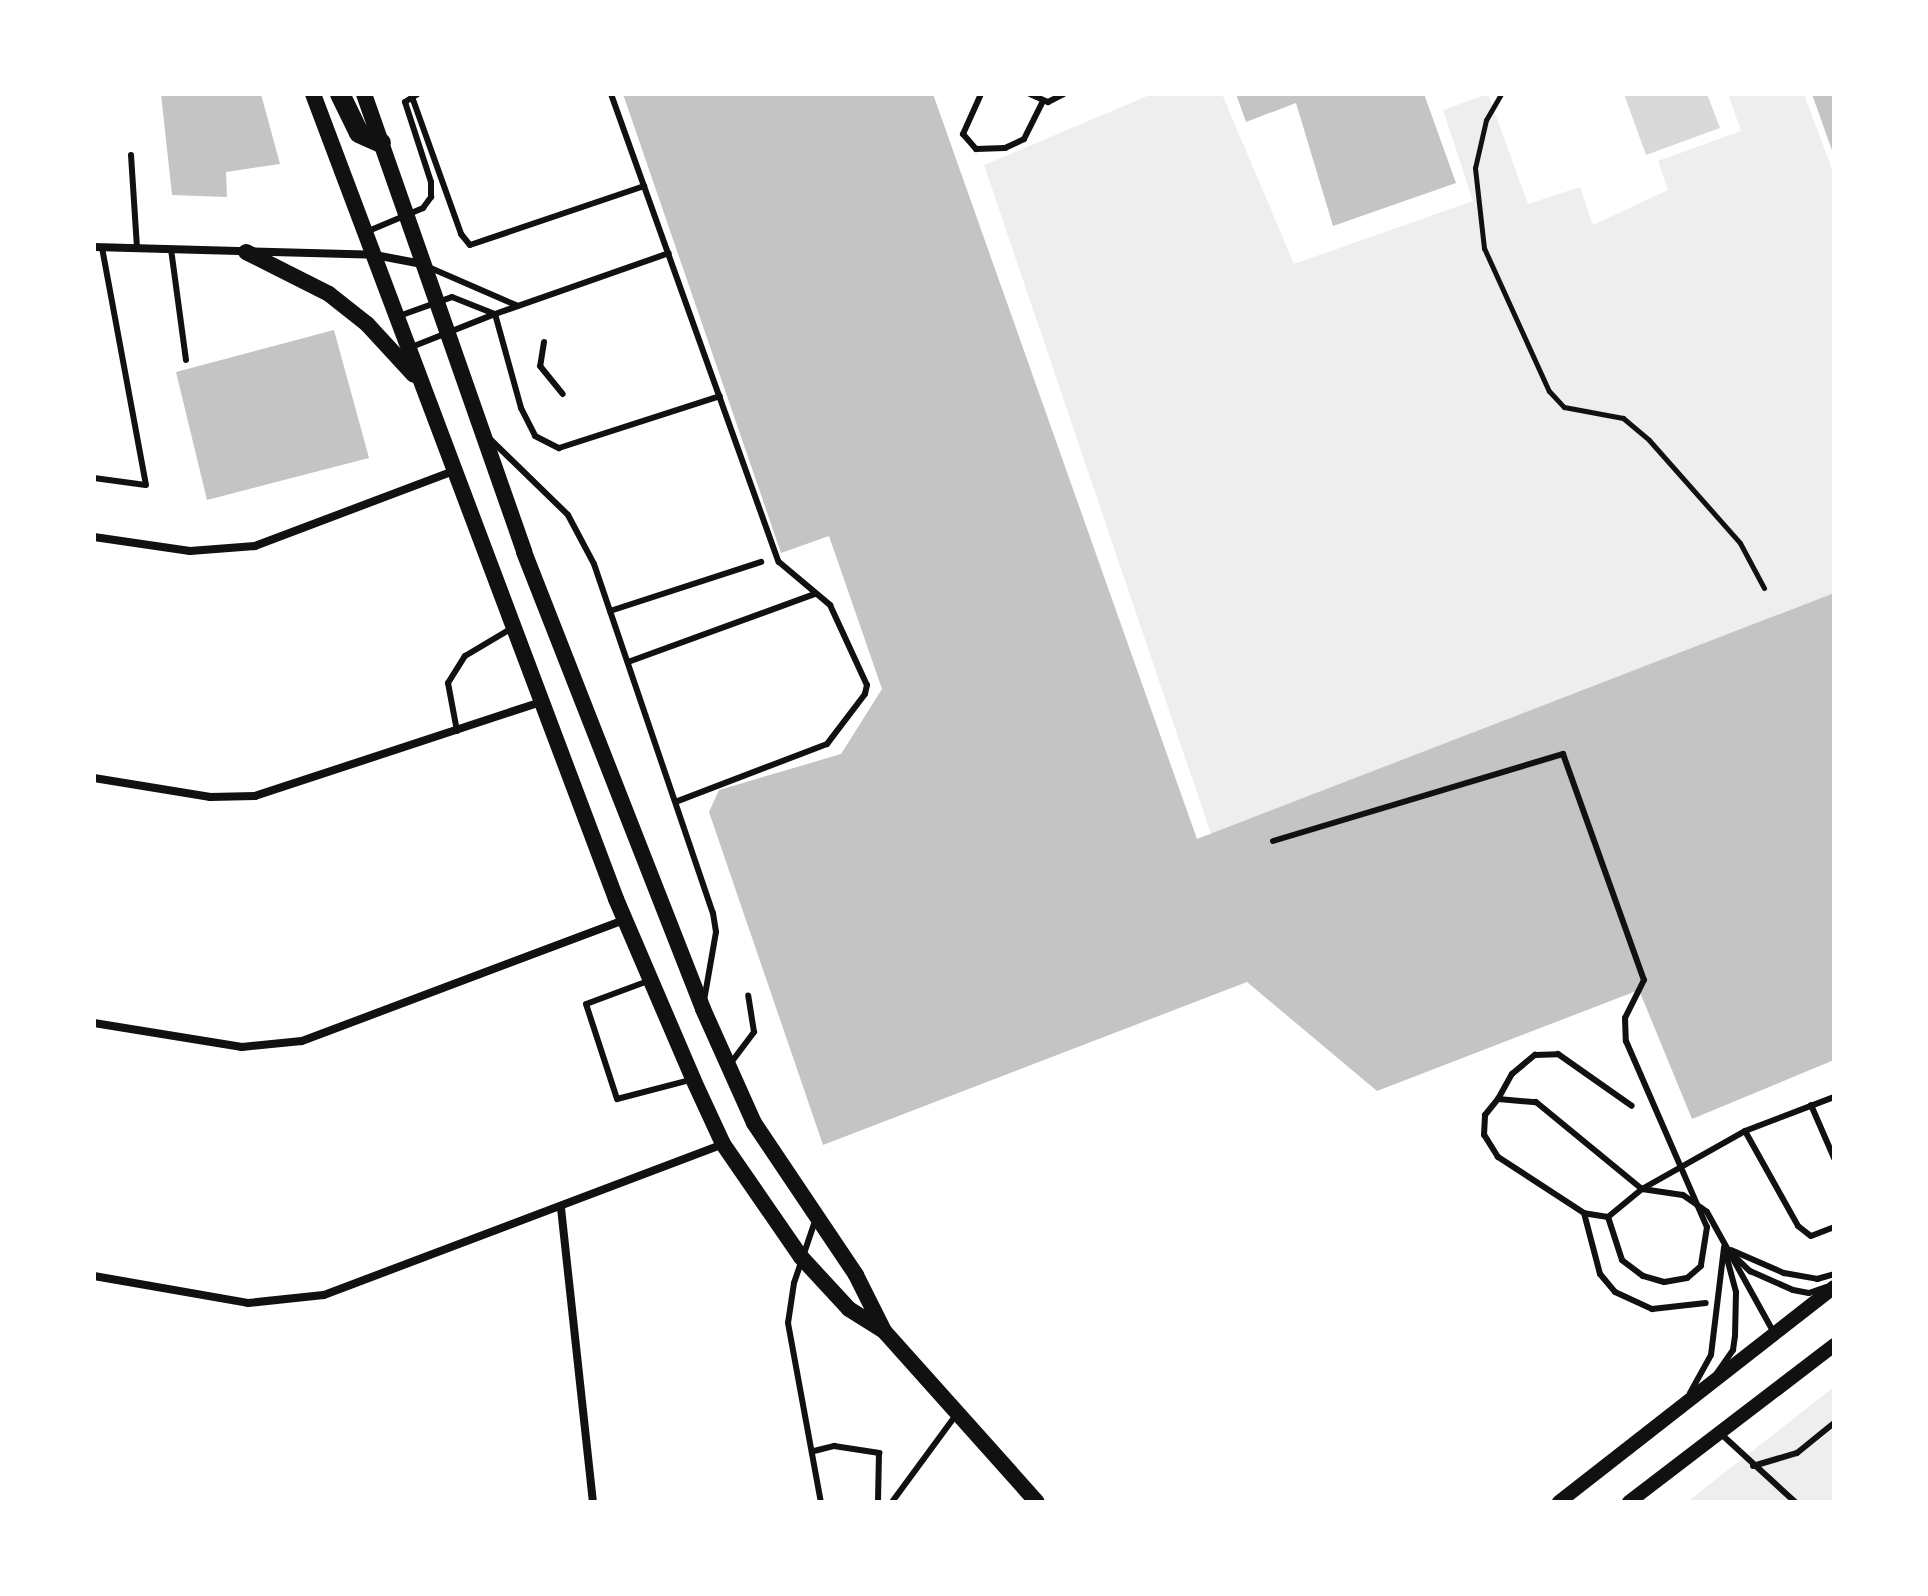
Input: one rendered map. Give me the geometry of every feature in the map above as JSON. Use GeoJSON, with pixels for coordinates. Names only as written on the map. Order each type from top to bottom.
{"type":"FeatureCollection","features":[{"type":"Feature","properties":{"kind":"main road"},"geometry":{"type":"LineString","coordinates":[[313,94],[624,920],[648,981],[723,1144],[801,1257],[849,1309],[884,1331]]}},
{"type":"Feature","properties":{"kind":"main road"},"geometry":{"type":"LineString","coordinates":[[340,94],[359,133],[381,143]]}},
{"type":"Feature","properties":{"kind":"main road"},"geometry":{"type":"LineString","coordinates":[[364,94],[476,425],[727,1067],[754,1123],[868,1294],[884,1331],[1037,1502]]}},
{"type":"Feature","properties":{"kind":"main road"},"geometry":{"type":"LineString","coordinates":[[246,252],[329,294],[367,324],[422,383]]}},
{"type":"Feature","properties":{"kind":"street"},"geometry":{"type":"LineString","coordinates":[[98,247],[375,255],[422,264]]}},
{"type":"Feature","properties":{"kind":"street"},"geometry":{"type":"LineString","coordinates":[[94,537],[190,551],[255,546],[454,471]]}},
{"type":"Feature","properties":{"kind":"street"},"geometry":{"type":"LineString","coordinates":[[94,778],[210,797],[255,796],[541,702]]}},
{"type":"Feature","properties":{"kind":"street"},"geometry":{"type":"LineString","coordinates":[[94,1023],[242,1047],[302,1041],[624,920]]}},
{"type":"Feature","properties":{"kind":"street"},"geometry":{"type":"LineString","coordinates":[[94,1276],[224,1301],[301,1299],[561,1208],[723,1144]]}},
{"type":"Feature","properties":{"kind":"street"},"geometry":{"type":"LineString","coordinates":[[561,1208],[593,1502]]}},
{"type":"Feature","properties":{"kind":"street"},"geometry":{"type":"LineString","coordinates":[[1559,1502],[1834,1285]]}},
{"type":"Feature","properties":{"kind":"street"},"geometry":{"type":"LineString","coordinates":[[1629,1502],[1834,1345]]}},
{"type":"Feature","properties":{"kind":"lane"},"geometry":{"type":"LineString","coordinates":[[611,94],[781,566],[831,607],[867,685],[865,694],[827,744],[678,801]]}},
{"type":"Feature","properties":{"kind":"lane"},"geometry":{"type":"LineString","coordinates":[[981,94],[963,134],[976,149],[1005,148],[1024,139],[1043,101],[1064,94]]}},
{"type":"Feature","properties":{"kind":"lane"},"geometry":{"type":"LineString","coordinates":[[1030,94],[1043,101]]}},
{"type":"Feature","properties":{"kind":"lane"},"geometry":{"type":"LineString","coordinates":[[366,232],[405,218],[425,206],[431,190],[405,102],[414,95],[461,234],[470,245],[644,186]]}},
{"type":"Feature","properties":{"kind":"lane"},"geometry":{"type":"LineString","coordinates":[[131,155],[137,249]]}},
{"type":"Feature","properties":{"kind":"lane"},"geometry":{"type":"LineString","coordinates":[[94,478],[146,485],[98,247]]}},
{"type":"Feature","properties":{"kind":"lane"},"geometry":{"type":"LineString","coordinates":[[171,249],[186,360]]}},
{"type":"Feature","properties":{"kind":"lane"},"geometry":{"type":"LineString","coordinates":[[409,348],[495,314],[669,253]]}},
{"type":"Feature","properties":{"kind":"lane"},"geometry":{"type":"LineString","coordinates":[[422,264],[518,306]]}},
{"type":"Feature","properties":{"kind":"lane"},"geometry":{"type":"LineString","coordinates":[[399,316],[452,297],[495,314]]}},
{"type":"Feature","properties":{"kind":"lane"},"geometry":{"type":"LineString","coordinates":[[495,314],[521,408],[535,436],[548,445],[559,448],[720,396]]}},
{"type":"Feature","properties":{"kind":"lane"},"geometry":{"type":"LineString","coordinates":[[544,342],[540,366],[563,394]]}},
{"type":"Feature","properties":{"kind":"lane"},"geometry":{"type":"LineString","coordinates":[[476,425],[568,515],[594,564],[678,801],[716,932],[703,1009]]}},
{"type":"Feature","properties":{"kind":"lane"},"geometry":{"type":"LineString","coordinates":[[610,611],[761,562]]}},
{"type":"Feature","properties":{"kind":"lane"},"geometry":{"type":"LineString","coordinates":[[628,662],[815,594]]}},
{"type":"Feature","properties":{"kind":"lane"},"geometry":{"type":"LineString","coordinates":[[457,731],[448,683],[465,656],[512,628]]}},
{"type":"Feature","properties":{"kind":"lane"},"geometry":{"type":"LineString","coordinates":[[1273,841],[1563,754],[1644,980],[1625,1018],[1626,1041],[1707,1227],[1708,1249],[1701,1266],[1687,1278],[1664,1282],[1643,1276],[1622,1260],[1608,1217]]}},
{"type":"Feature","properties":{"kind":"lane"},"geometry":{"type":"LineString","coordinates":[[648,981],[586,1006],[617,1099],[693,1079]]}},
{"type":"Feature","properties":{"kind":"lane"},"geometry":{"type":"LineString","coordinates":[[727,1067],[754,1032],[748,995]]}},
{"type":"Feature","properties":{"kind":"lane"},"geometry":{"type":"LineString","coordinates":[[1632,1106],[1558,1054],[1535,1055],[1512,1074],[1485,1115],[1484,1135],[1498,1157],[1584,1213],[1608,1217],[1642,1189],[1745,1131],[1834,1097]]}},
{"type":"Feature","properties":{"kind":"lane"},"geometry":{"type":"LineString","coordinates":[[1498,1099],[1536,1102],[1642,1189],[1683,1195],[1707,1212],[1774,1333]]}},
{"type":"Feature","properties":{"kind":"lane"},"geometry":{"type":"LineString","coordinates":[[1811,1105],[1834,1158]]}},
{"type":"Feature","properties":{"kind":"lane"},"geometry":{"type":"LineString","coordinates":[[1745,1131],[1798,1226],[1811,1236],[1834,1227]]}},
{"type":"Feature","properties":{"kind":"lane"},"geometry":{"type":"LineString","coordinates":[[1584,1213],[1596,1263],[1615,1292],[1652,1309],[1706,1303]]}},
{"type":"Feature","properties":{"kind":"lane"},"geometry":{"type":"LineString","coordinates":[[817,1217],[801,1257],[789,1309],[789,1340],[814,1451],[821,1502]]}},
{"type":"Feature","properties":{"kind":"lane"},"geometry":{"type":"LineString","coordinates":[[1724,1247],[1784,1273],[1817,1279],[1834,1274]]}},
{"type":"Feature","properties":{"kind":"lane"},"geometry":{"type":"LineString","coordinates":[[1724,1247],[1750,1271],[1793,1290],[1809,1293],[1834,1285]]}},
{"type":"Feature","properties":{"kind":"lane"},"geometry":{"type":"LineString","coordinates":[[1708,1385],[1733,1350],[1735,1336],[1736,1292],[1724,1247]]}},
{"type":"Feature","properties":{"kind":"lane"},"geometry":{"type":"LineString","coordinates":[[1686,1402],[1711,1355],[1724,1247]]}},
{"type":"Feature","properties":{"kind":"lane"},"geometry":{"type":"LineString","coordinates":[[892,1502],[956,1415]]}},
{"type":"Feature","properties":{"kind":"lane"},"geometry":{"type":"LineString","coordinates":[[1753,1466],[1797,1453],[1834,1423]]}},
{"type":"Feature","properties":{"kind":"lane"},"geometry":{"type":"LineString","coordinates":[[1720,1433],[1795,1502]]}},
{"type":"Feature","properties":{"kind":"lane"},"geometry":{"type":"LineString","coordinates":[[814,1451],[834,1446],[879,1453],[878,1502]]}},
{"type":"Feature","properties":{"kind":"path"},"geometry":{"type":"LineString","coordinates":[[1501,94],[1486,120],[1475,168],[1484,248],[1549,391],[1564,407],[1623,418],[1649,440],[1740,543],[1764,588]]}},
{"type":"Feature","properties":{"kind":"shaded area"},"geometry":{"type":"Polygon","coordinates":[[[1152,94],[1222,94],[1294,264],[1473,201],[1443,110],[1488,94],[1528,204],[1580,187],[1593,225],[1668,190],[1658,161],[1741,131],[1728,94],[1804,94],[1834,174],[1834,593],[1211,834],[984,165],[1152,94]]]}},
{"type":"Feature","properties":{"kind":"shaded area"},"geometry":{"type":"Polygon","coordinates":[[[1624,94],[1707,94],[1720,128],[1646,155],[1624,94]]]}},
{"type":"Feature","properties":{"kind":"shaded area"},"geometry":{"type":"Polygon","coordinates":[[[1834,1387],[1834,1502],[1687,1502],[1834,1387]]]}},
{"type":"Feature","properties":{"kind":"building"},"geometry":{"type":"Polygon","coordinates":[[[161,94],[261,94],[280,164],[226,172],[227,197],[172,195],[161,94]]]}},
{"type":"Feature","properties":{"kind":"building"},"geometry":{"type":"Polygon","coordinates":[[[623,94],[933,94],[1197,839],[1834,593],[1834,1060],[1692,1119],[1639,990],[1377,1091],[1247,982],[823,1145],[709,812],[719,790],[841,754],[882,689],[829,536],[781,553],[623,94]]]}},
{"type":"Feature","properties":{"kind":"building"},"geometry":{"type":"Polygon","coordinates":[[[1236,94],[1424,94],[1456,183],[1333,226],[1296,103],[1246,122],[1236,94]]]}},
{"type":"Feature","properties":{"kind":"building"},"geometry":{"type":"Polygon","coordinates":[[[1812,94],[1834,94],[1834,156],[1812,94]]]}},
{"type":"Feature","properties":{"kind":"building"},"geometry":{"type":"Polygon","coordinates":[[[334,330],[369,458],[207,500],[176,372],[334,330]]]}}]}
